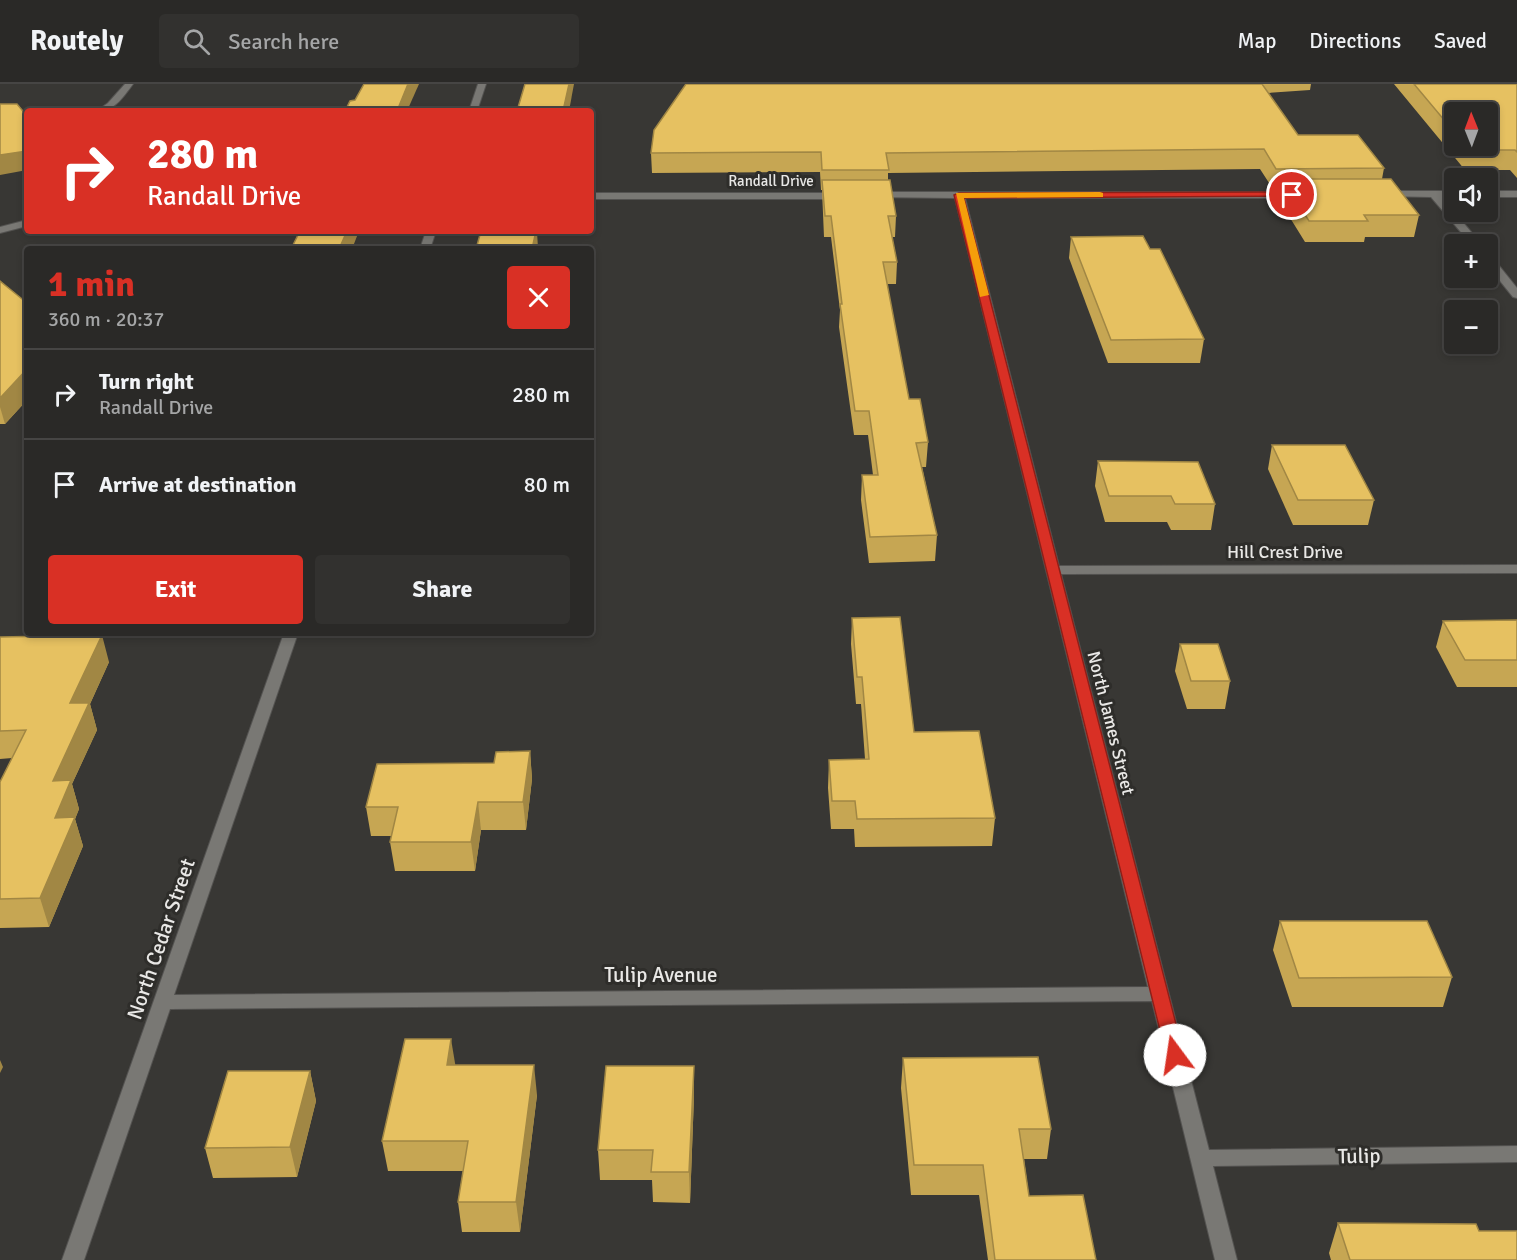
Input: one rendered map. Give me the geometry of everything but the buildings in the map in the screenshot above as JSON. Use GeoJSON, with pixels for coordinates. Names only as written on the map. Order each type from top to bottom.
{"type":"FeatureCollection","features":[{"type":"Feature","properties":{"kind":"street"},"geometry":{"type":"LineString","coordinates":[[106,108],[129,84]]}},
{"type":"Feature","properties":{"kind":"street"},"geometry":{"type":"LineString","coordinates":[[474,108],[481,88],[495,84]]}},
{"type":"Feature","properties":{"kind":"street"},"geometry":{"type":"LineString","coordinates":[[1375,194],[1444,194]]}},
{"type":"Feature","properties":{"kind":"street"},"geometry":{"type":"LineString","coordinates":[[1434,194],[1468,234]]}},
{"type":"Feature","properties":{"kind":"street"},"geometry":{"type":"LineString","coordinates":[[1498,194],[1517,194]]}},
{"type":"Feature","properties":{"kind":"street","name":"Randall Drive"},"geometry":{"type":"LineString","coordinates":[[594,196],[852,195]]}},
{"type":"Feature","properties":{"kind":"street"},"geometry":{"type":"LineString","coordinates":[[864,195],[1316,195]]}},
{"type":"Feature","properties":{"kind":"street","name":"North James Street"},"geometry":{"type":"LineString","coordinates":[[959,195],[1226,1260]]}},
{"type":"Feature","properties":{"kind":"street"},"geometry":{"type":"LineString","coordinates":[[0,230],[24,224]]}},
{"type":"Feature","properties":{"kind":"street"},"geometry":{"type":"LineString","coordinates":[[1498,272],[1517,295]]}},
{"type":"Feature","properties":{"kind":"street","name":"Hill Crest Drive"},"geometry":{"type":"LineString","coordinates":[[1053,570],[1517,569]]}},
{"type":"Feature","properties":{"kind":"street","name":"North Cedar Street"},"geometry":{"type":"LineString","coordinates":[[73,1260],[290,636]]}},
{"type":"Feature","properties":{"kind":"street","name":"Tulip Avenue"},"geometry":{"type":"LineString","coordinates":[[163,1002],[1160,994]]}},
{"type":"Feature","properties":{"kind":"street","name":"Tulip"},"geometry":{"type":"LineString","coordinates":[[1200,1158],[1517,1154]]}},
{"type":"Feature","properties":{"kind":"slow traffic"},"geometry":{"type":"LineString","coordinates":[[984,295],[959,195],[1100,195]]}},
{"type":"Feature","properties":{"kind":"route"},"geometry":{"type":"LineString","coordinates":[[1175,1055],[959,195],[1292,195]]}}]}
